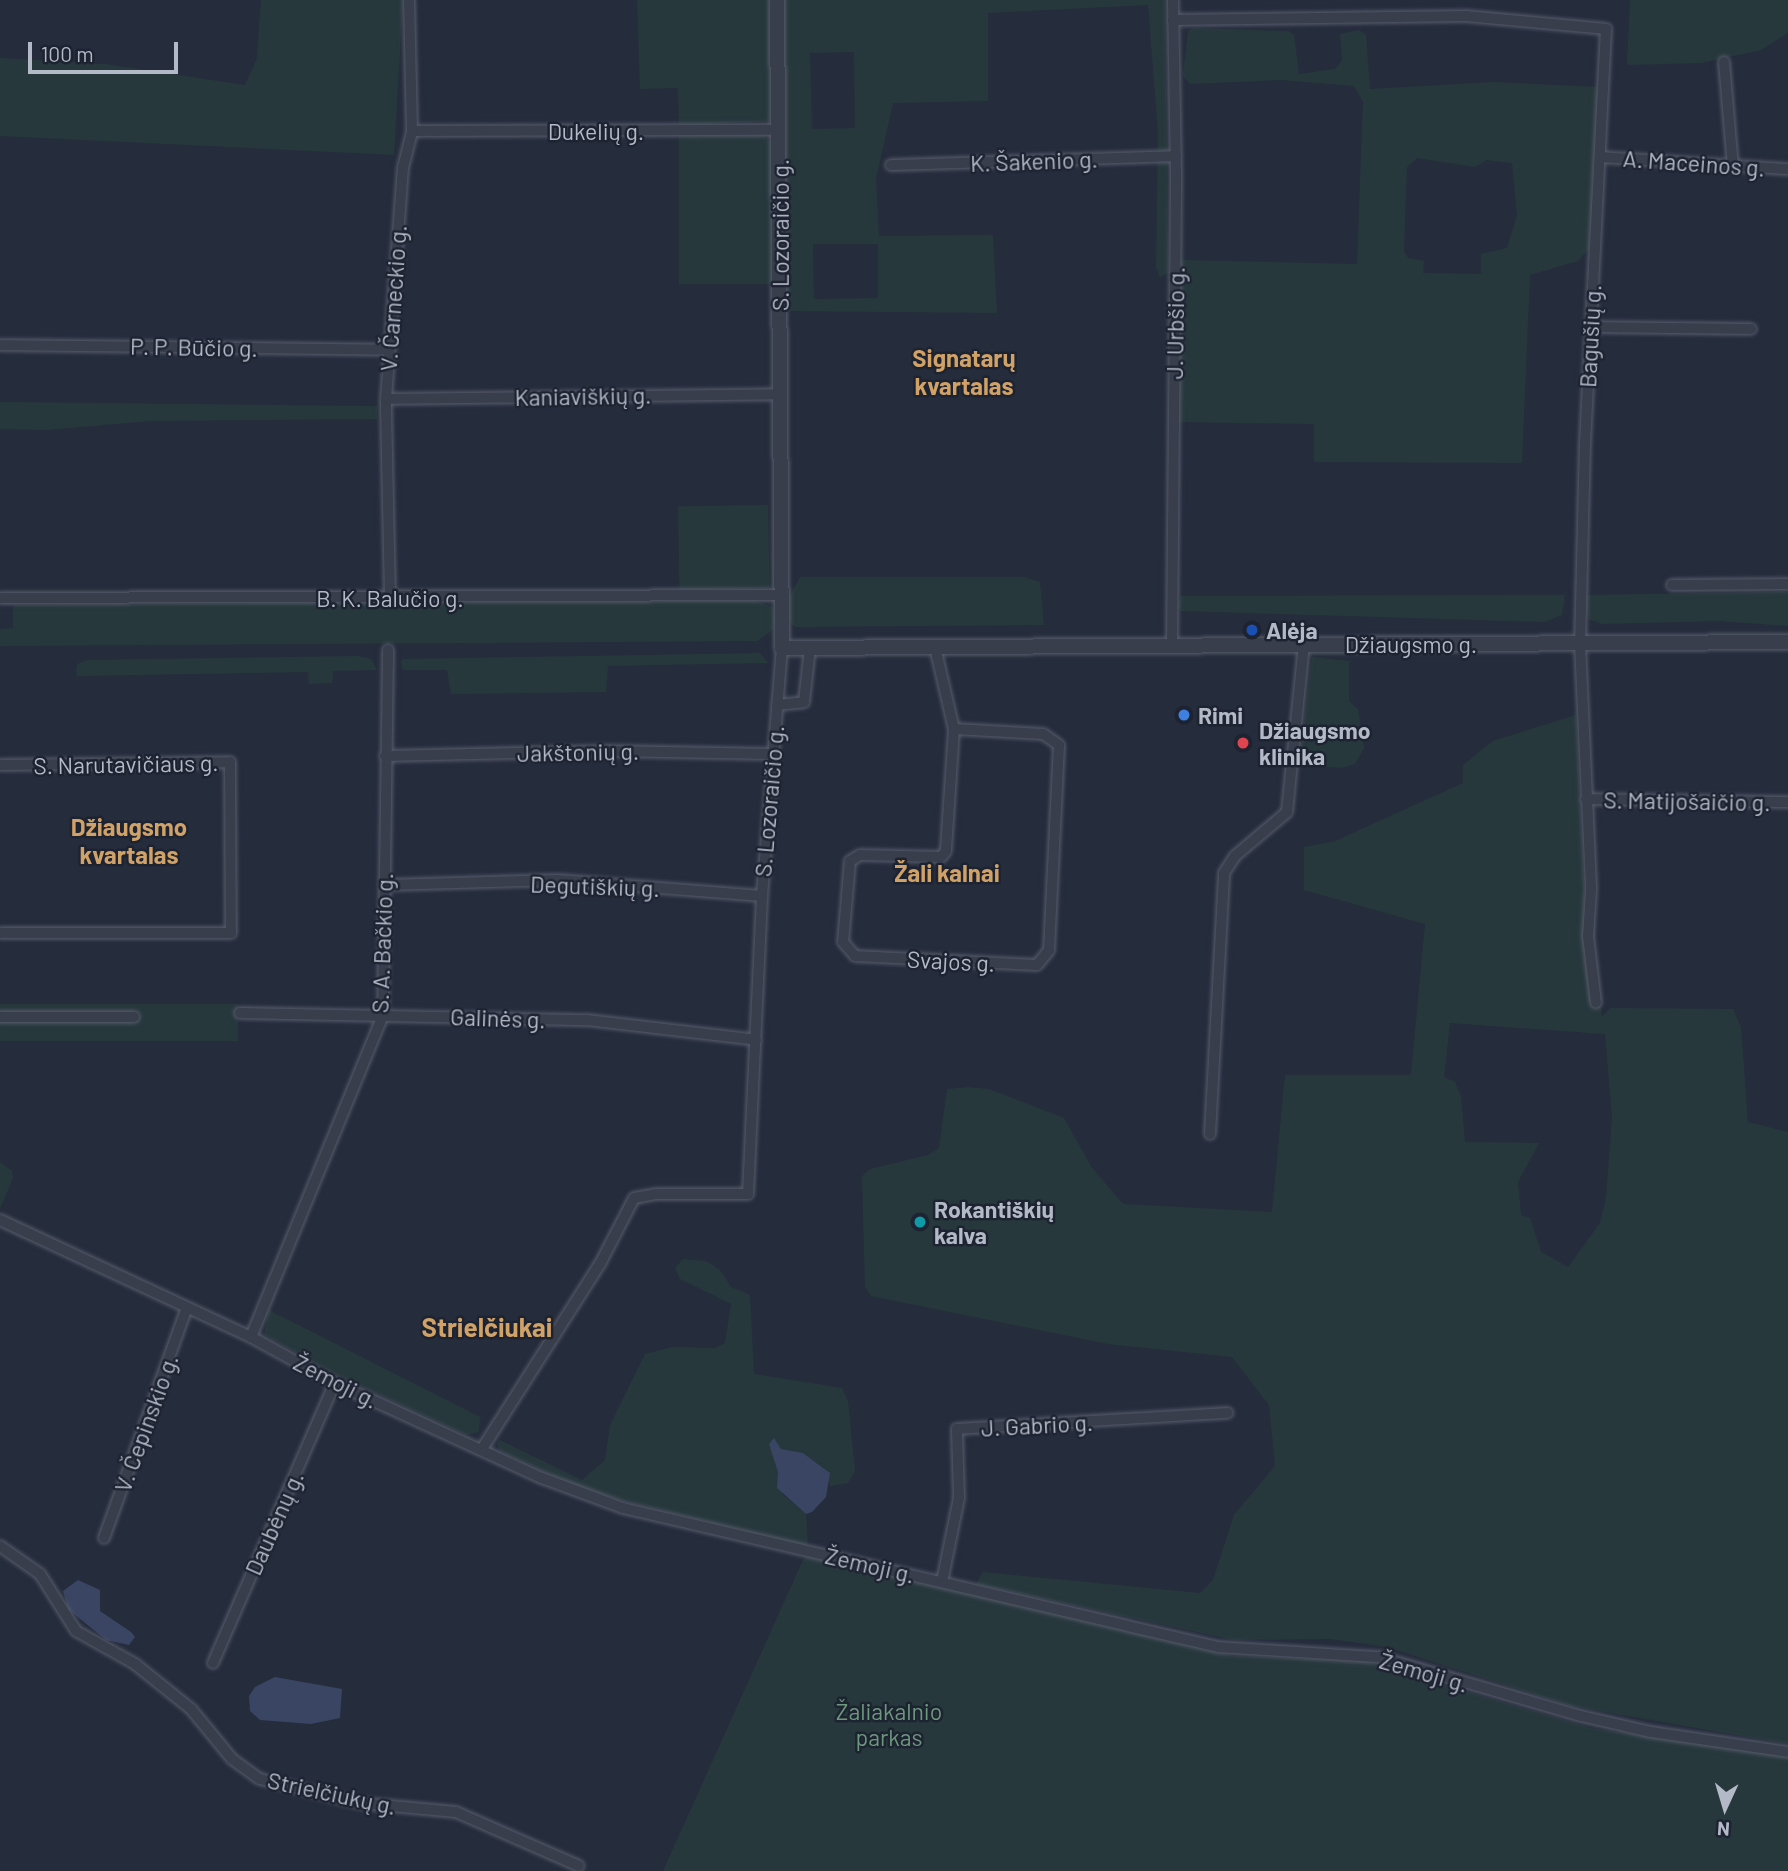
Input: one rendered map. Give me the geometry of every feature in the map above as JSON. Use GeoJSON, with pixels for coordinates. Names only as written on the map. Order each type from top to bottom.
{"type":"FeatureCollection","features":[{"type":"Feature","properties":{"kind":"street","name":"V. Čarneckio g."},"geometry":{"type":"LineString","coordinates":[[390,598],[386,399],[403,168],[412,131],[409,0]]}},
{"type":"Feature","properties":{"kind":"street","name":"S. Lozoraičio g."},"geometry":{"type":"LineString","coordinates":[[482,1449],[600,1264],[634,1198],[656,1194],[748,1194],[762,896],[771,754],[782,648],[777,0]]}},
{"type":"Feature","properties":{"kind":"street","name":"J. Urbšio g."},"geometry":{"type":"LineString","coordinates":[[1172,646],[1176,156],[1173,0]]}},
{"type":"Feature","properties":{"kind":"street","name":"Bagušių g."},"geometry":{"type":"LineString","coordinates":[[1173,20],[1466,16],[1606,29],[1591,327],[1580,644],[1591,890],[1588,936],[1597,1003]]}},
{"type":"Feature","properties":{"kind":"street"},"geometry":{"type":"LineString","coordinates":[[1724,62],[1733,166]]}},
{"type":"Feature","properties":{"kind":"street","name":"Dukelių g."},"geometry":{"type":"LineString","coordinates":[[412,131],[780,130]]}},
{"type":"Feature","properties":{"kind":"street","name":"K. Šakenio g."},"geometry":{"type":"LineString","coordinates":[[891,165],[1176,156]]}},
{"type":"Feature","properties":{"kind":"street","name":"A. Maceinos g."},"geometry":{"type":"LineString","coordinates":[[1601,158],[1788,169]]}},
{"type":"Feature","properties":{"kind":"street"},"geometry":{"type":"LineString","coordinates":[[1591,327],[1751,329]]}},
{"type":"Feature","properties":{"kind":"street","name":"P. P. Būčio g."},"geometry":{"type":"LineString","coordinates":[[0,345],[388,350]]}},
{"type":"Feature","properties":{"kind":"street","name":"Kaniaviškių g."},"geometry":{"type":"LineString","coordinates":[[386,399],[780,394]]}},
{"type":"Feature","properties":{"kind":"street"},"geometry":{"type":"LineString","coordinates":[[1672,585],[1788,584]]}},
{"type":"Feature","properties":{"kind":"street","name":"B. K. Balučio g."},"geometry":{"type":"LineString","coordinates":[[0,598],[780,595]]}},
{"type":"Feature","properties":{"kind":"street","name":"Džiaugsmo g."},"geometry":{"type":"LineString","coordinates":[[782,648],[1788,642]]}},
{"type":"Feature","properties":{"kind":"street"},"geometry":{"type":"LineString","coordinates":[[1210,1134],[1224,873],[1235,856],[1287,812],[1304,645]]}},
{"type":"Feature","properties":{"kind":"street","name":"Svajos g."},"geometry":{"type":"LineString","coordinates":[[936,647],[954,729],[946,851],[941,857],[860,855],[850,861],[843,942],[855,956],[1037,965],[1049,950],[1059,745],[1043,734],[954,729]]}},
{"type":"Feature","properties":{"kind":"street"},"geometry":{"type":"LineString","coordinates":[[777,705],[804,702],[810,648]]}},
{"type":"Feature","properties":{"kind":"street","name":"S. A. Bačkio g."},"geometry":{"type":"LineString","coordinates":[[251,1337],[383,1015],[388,650]]}},
{"type":"Feature","properties":{"kind":"street","name":"Jakštonių g."},"geometry":{"type":"LineString","coordinates":[[385,756],[609,751],[771,754]]}},
{"type":"Feature","properties":{"kind":"street","name":"S. Narutavičiaus g."},"geometry":{"type":"LineString","coordinates":[[0,765],[230,762],[231,933],[0,933]]}},
{"type":"Feature","properties":{"kind":"street","name":"S. Matijošaičio g."},"geometry":{"type":"LineString","coordinates":[[1586,799],[1788,802]]}},
{"type":"Feature","properties":{"kind":"street","name":"Degutiškių g."},"geometry":{"type":"LineString","coordinates":[[386,885],[558,880],[762,896]]}},
{"type":"Feature","properties":{"kind":"street","name":"Galinės g."},"geometry":{"type":"LineString","coordinates":[[240,1013],[587,1020],[756,1040]]}},
{"type":"Feature","properties":{"kind":"street"},"geometry":{"type":"LineString","coordinates":[[0,1017],[134,1017]]}},
{"type":"Feature","properties":{"kind":"street","name":"Žemoji g."},"geometry":{"type":"LineString","coordinates":[[0,1220],[251,1337],[335,1383],[542,1478],[624,1508],[1218,1647],[1378,1657],[1563,1712],[1651,1732],[1788,1752]]}},
{"type":"Feature","properties":{"kind":"street","name":"V. Čepinskio g."},"geometry":{"type":"LineString","coordinates":[[104,1538],[187,1307]]}},
{"type":"Feature","properties":{"kind":"street","name":"Daubėnų g."},"geometry":{"type":"LineString","coordinates":[[213,1663],[335,1383]]}},
{"type":"Feature","properties":{"kind":"street","name":"J. Gabrio g."},"geometry":{"type":"LineString","coordinates":[[942,1582],[958,1498],[957,1429],[1228,1413]]}},
{"type":"Feature","properties":{"kind":"street","name":"Strielčiukų g."},"geometry":{"type":"LineString","coordinates":[[0,1546],[40,1574],[76,1631],[135,1664],[191,1709],[232,1759],[260,1779],[359,1803],[457,1812],[579,1866]]}},
{"type":"Feature","properties":{"kind":"green space"},"geometry":{"type":"Polygon","coordinates":[[[261,0],[403,0],[394,155],[0,136],[0,58],[105,64],[245,85],[257,58],[261,0]]]}},
{"type":"Feature","properties":{"kind":"green space"},"geometry":{"type":"Polygon","coordinates":[[[637,0],[772,0],[771,121],[679,125],[678,88],[640,89],[637,0]]]}},
{"type":"Feature","properties":{"kind":"green space"},"geometry":{"type":"Polygon","coordinates":[[[782,0],[1165,0],[1168,273],[1160,277],[1156,268],[1158,133],[1148,5],[988,13],[988,101],[893,103],[876,179],[879,236],[993,235],[997,313],[787,311],[782,0]],[[854,52],[810,53],[812,129],[855,128],[854,52]],[[813,244],[814,299],[878,298],[878,244],[813,244]]]}},
{"type":"Feature","properties":{"kind":"green space"},"geometry":{"type":"Polygon","coordinates":[[[1630,0],[1788,0],[1788,33],[1761,50],[1701,63],[1627,65],[1630,0]]]}},
{"type":"Feature","properties":{"kind":"green space"},"geometry":{"type":"Polygon","coordinates":[[[1193,28],[1289,31],[1294,35],[1299,74],[1335,69],[1342,60],[1340,34],[1359,30],[1366,35],[1370,89],[1494,82],[1597,87],[1601,91],[1589,249],[1578,261],[1530,275],[1522,463],[1314,462],[1314,424],[1179,422],[1180,260],[1357,264],[1363,102],[1354,86],[1281,80],[1190,84],[1183,76],[1188,31],[1193,28]],[[1417,158],[1407,167],[1404,251],[1408,258],[1424,261],[1423,273],[1481,274],[1481,254],[1507,248],[1517,215],[1512,163],[1486,160],[1475,167],[1417,158]]]}},
{"type":"Feature","properties":{"kind":"green space"},"geometry":{"type":"Polygon","coordinates":[[[679,135],[762,135],[775,145],[774,284],[679,284],[679,135]]]}},
{"type":"Feature","properties":{"kind":"green space"},"geometry":{"type":"Polygon","coordinates":[[[0,402],[377,406],[377,419],[149,421],[48,430],[0,429],[0,402]]]}},
{"type":"Feature","properties":{"kind":"green space"},"geometry":{"type":"Polygon","coordinates":[[[768,505],[769,588],[679,590],[678,507],[768,505]]]}},
{"type":"Feature","properties":{"kind":"green space"},"geometry":{"type":"Polygon","coordinates":[[[800,577],[1024,577],[1040,582],[1044,625],[795,627],[787,620],[787,601],[800,577]]]}},
{"type":"Feature","properties":{"kind":"green space"},"geometry":{"type":"Polygon","coordinates":[[[1788,592],[1788,626],[1720,621],[1602,624],[1588,619],[1586,595],[1788,592]]]}},
{"type":"Feature","properties":{"kind":"green space"},"geometry":{"type":"Polygon","coordinates":[[[1565,595],[1562,615],[1545,622],[1181,611],[1177,607],[1181,596],[1565,595]]]}},
{"type":"Feature","properties":{"kind":"green space"},"geometry":{"type":"Polygon","coordinates":[[[756,601],[773,607],[775,620],[773,630],[757,641],[0,646],[0,629],[13,628],[13,605],[756,601]]]}},
{"type":"Feature","properties":{"kind":"green space"},"geometry":{"type":"Polygon","coordinates":[[[760,653],[768,663],[608,666],[606,692],[451,694],[447,670],[403,670],[401,662],[403,659],[760,653]]]}},
{"type":"Feature","properties":{"kind":"green space"},"geometry":{"type":"Polygon","coordinates":[[[357,656],[371,659],[377,670],[333,671],[332,683],[309,684],[308,672],[77,676],[76,670],[77,664],[88,660],[357,656]]]}},
{"type":"Feature","properties":{"kind":"green space"},"geometry":{"type":"Polygon","coordinates":[[[1312,657],[1349,661],[1349,701],[1358,709],[1364,748],[1355,764],[1342,768],[1299,764],[1312,657]]]}},
{"type":"Feature","properties":{"kind":"green space"},"geometry":{"type":"Polygon","coordinates":[[[1576,715],[1585,910],[1595,911],[1595,959],[1602,1017],[1610,1008],[1733,1009],[1741,1027],[1748,1122],[1788,1132],[1788,1744],[1571,1706],[1387,1647],[1331,1639],[1234,1640],[976,1584],[983,1572],[1200,1593],[1213,1580],[1234,1515],[1275,1466],[1269,1405],[1232,1357],[1108,1344],[871,1296],[865,1287],[862,1176],[870,1169],[928,1155],[939,1148],[947,1089],[989,1089],[1064,1118],[1092,1168],[1123,1204],[1272,1212],[1285,1075],[1411,1075],[1425,924],[1304,890],[1304,847],[1335,841],[1463,783],[1463,765],[1493,741],[1576,715]],[[1450,1023],[1444,1077],[1455,1082],[1461,1096],[1465,1142],[1539,1143],[1518,1182],[1521,1215],[1530,1218],[1541,1252],[1568,1267],[1600,1223],[1606,1198],[1612,1117],[1605,1034],[1450,1023]]]}},
{"type":"Feature","properties":{"kind":"green space"},"geometry":{"type":"Polygon","coordinates":[[[0,1004],[238,1004],[238,1041],[0,1041],[0,1004]]]}},
{"type":"Feature","properties":{"kind":"green space"},"geometry":{"type":"Polygon","coordinates":[[[0,1162],[12,1171],[13,1178],[0,1209],[0,1162]]]}},
{"type":"Feature","properties":{"kind":"green space"},"geometry":{"type":"Polygon","coordinates":[[[683,1259],[706,1261],[720,1270],[731,1287],[750,1295],[754,1374],[842,1388],[848,1401],[855,1471],[848,1483],[830,1486],[824,1468],[803,1453],[781,1449],[782,1494],[806,1514],[808,1546],[624,1501],[570,1483],[500,1451],[497,1445],[499,1440],[504,1442],[582,1480],[605,1460],[610,1425],[645,1354],[673,1347],[715,1348],[725,1343],[731,1304],[680,1279],[675,1268],[683,1259]]]}},
{"type":"Feature","properties":{"kind":"green space"},"geometry":{"type":"Polygon","coordinates":[[[269,1310],[480,1417],[479,1432],[466,1435],[337,1375],[264,1335],[269,1310]]]}},
{"type":"Feature","properties":{"kind":"green space","name":"Žaliakalnio parkas"},"geometry":{"type":"Polygon","coordinates":[[[809,1556],[1232,1656],[1363,1661],[1591,1728],[1788,1757],[1788,1871],[663,1871],[803,1560],[809,1556]]]}},
{"type":"Feature","properties":{"kind":"water"},"geometry":{"type":"Polygon","coordinates":[[[774,1438],[781,1449],[803,1453],[830,1473],[826,1497],[812,1512],[806,1514],[777,1488],[778,1472],[769,1444],[774,1438]]]}},
{"type":"Feature","properties":{"kind":"water"},"geometry":{"type":"Polygon","coordinates":[[[78,1580],[100,1590],[100,1611],[131,1632],[135,1637],[129,1645],[106,1640],[68,1609],[63,1591],[78,1580]]]}},
{"type":"Feature","properties":{"kind":"water"},"geometry":{"type":"Polygon","coordinates":[[[275,1677],[342,1689],[340,1718],[311,1724],[260,1720],[250,1711],[249,1696],[255,1687],[275,1677]]]}},
{"type":"Feature","properties":{"kind":"place","name":"Alėja"},"geometry":{"type":"Point","coordinates":[1252,630]}},
{"type":"Feature","properties":{"kind":"place","name":"Rimi"},"geometry":{"type":"Point","coordinates":[1184,715]}},
{"type":"Feature","properties":{"kind":"place","name":"Džiaugsmo klinika"},"geometry":{"type":"Point","coordinates":[1243,743]}},
{"type":"Feature","properties":{"kind":"place","name":"Rokantiškių kalva"},"geometry":{"type":"Point","coordinates":[920,1222]}},
{"type":"Feature","properties":{"kind":"district","name":"Signatarų kvartalas"},"geometry":{"type":"Point","coordinates":[964,372]}},
{"type":"Feature","properties":{"kind":"district","name":"Džiaugsmo kvartalas"},"geometry":{"type":"Point","coordinates":[129,841]}},
{"type":"Feature","properties":{"kind":"district","name":"Žali kalnai"},"geometry":{"type":"Point","coordinates":[947,873]}},
{"type":"Feature","properties":{"kind":"district","name":"Strielčiukai"},"geometry":{"type":"Point","coordinates":[487,1327]}}]}
